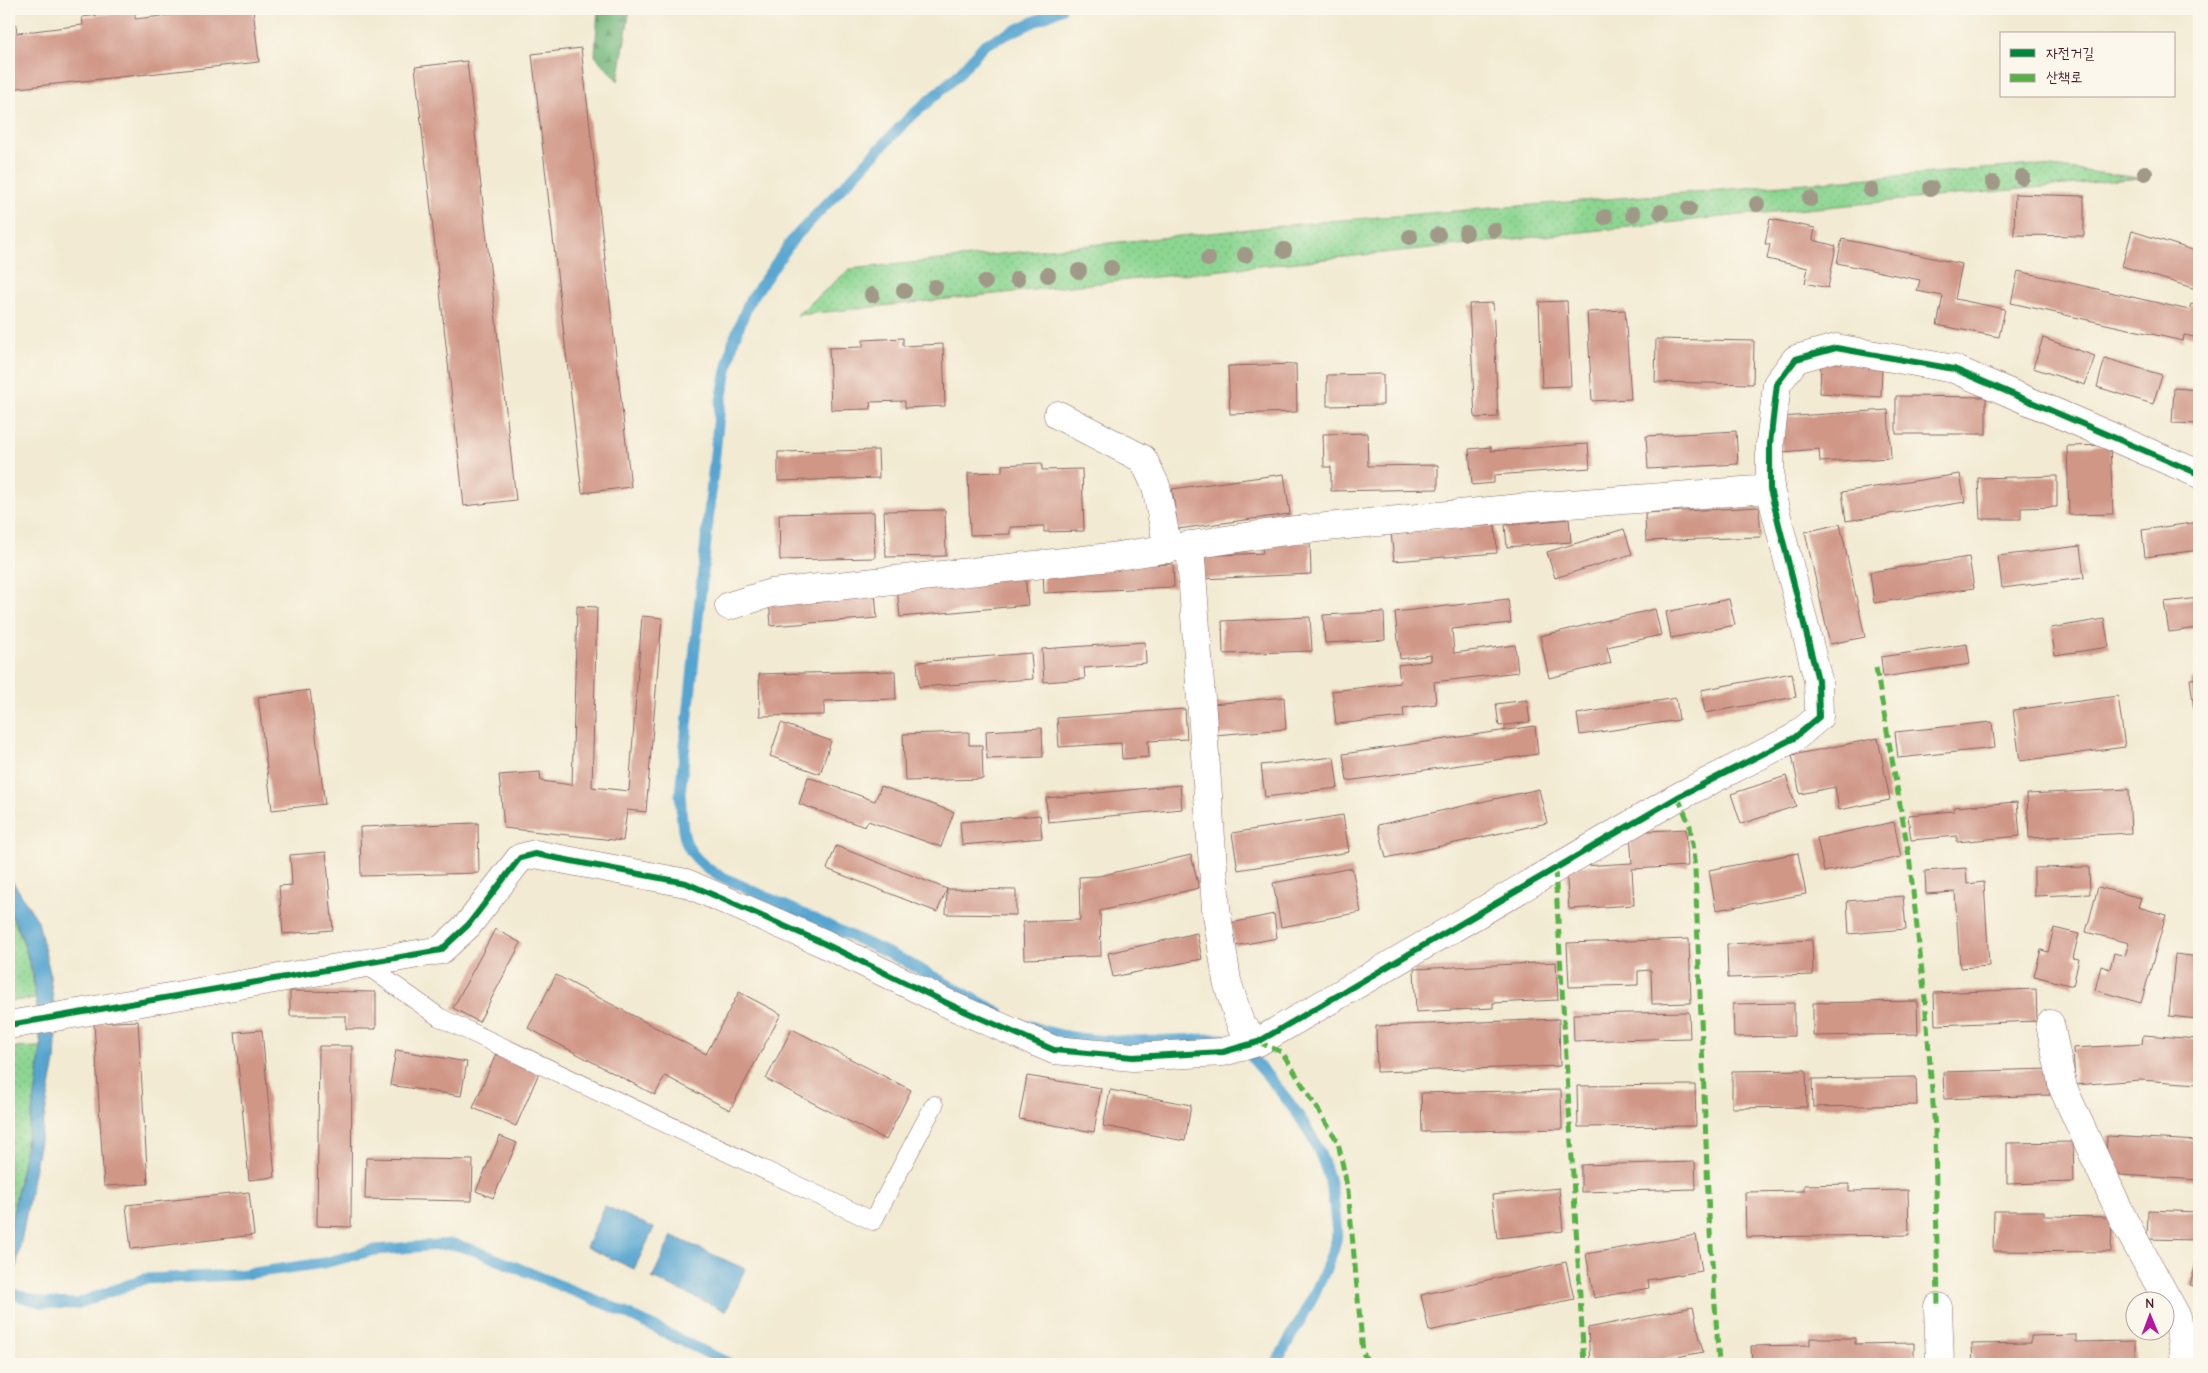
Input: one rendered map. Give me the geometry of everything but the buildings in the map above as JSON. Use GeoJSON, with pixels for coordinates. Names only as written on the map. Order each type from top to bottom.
{"type":"FeatureCollection","features":[{"type":"Feature","properties":{"kind":"street"},"geometry":{"type":"LineString","coordinates":[[16,1024],[63,1018],[441,950],[468,925],[520,858],[535,854],[686,883],[823,943],[955,1007],[1054,1050],[1133,1057],[1223,1052],[1258,1042],[1678,797],[1794,738],[1819,717],[1818,680],[1770,489],[1770,444],[1777,384],[1796,359],[1836,348],[1954,369],[2199,474]]}},
{"type":"Feature","properties":{"kind":"street"},"geometry":{"type":"LineString","coordinates":[[1058,415],[1143,459],[1156,486],[1179,547],[1216,908],[1227,981],[1241,1026],[1258,1042]]}},
{"type":"Feature","properties":{"kind":"street"},"geometry":{"type":"LineString","coordinates":[[729,606],[770,593],[1102,558],[1286,531],[1520,508],[1770,489]]}},
{"type":"Feature","properties":{"kind":"street"},"geometry":{"type":"LineString","coordinates":[[2050,1024],[2063,1088],[2124,1221],[2177,1317],[2186,1364]]}},
{"type":"Feature","properties":{"kind":"street"},"geometry":{"type":"LineString","coordinates":[[1938,1307],[1940,1364]]}},
{"type":"Feature","properties":{"kind":"lane"},"geometry":{"type":"LineString","coordinates":[[365,964],[439,1016],[873,1221],[934,1104]]}},
{"type":"Feature","properties":{"kind":"green space"},"geometry":{"type":"Polygon","coordinates":[[[598,9],[630,9],[618,81],[595,56],[598,9]]]}},
{"type":"Feature","properties":{"kind":"green space"},"geometry":{"type":"Polygon","coordinates":[[[2034,165],[2141,178],[1751,214],[797,315],[850,269],[1330,221],[2034,165]]]}},
{"type":"Feature","properties":{"kind":"green space"},"geometry":{"type":"Polygon","coordinates":[[[9,910],[27,953],[36,999],[9,1001],[9,910]]]}},
{"type":"Feature","properties":{"kind":"green space"},"geometry":{"type":"Polygon","coordinates":[[[41,1047],[36,1091],[9,1235],[9,1048],[41,1047]]]}},
{"type":"Feature","properties":{"kind":"water"},"geometry":{"type":"Polygon","coordinates":[[[9,876],[38,921],[49,969],[56,1040],[55,1061],[9,1305],[9,1235],[36,1091],[41,1047],[33,973],[21,934],[9,910],[9,876]]]}},
{"type":"Feature","properties":{"kind":"water"},"geometry":{"type":"Polygon","coordinates":[[[605,1206],[654,1228],[634,1269],[586,1247],[605,1206]]]}},
{"type":"Feature","properties":{"kind":"water"},"geometry":{"type":"Polygon","coordinates":[[[672,1236],[745,1269],[726,1311],[652,1278],[672,1236]]]}},
{"type":"Feature","properties":{"kind":"waterway"},"geometry":{"type":"LineString","coordinates":[[1000,1013],[903,960],[714,873],[702,864],[688,848],[683,830],[680,794],[720,405],[733,342],[749,302],[794,238],[907,120],[957,76],[984,45],[1061,9]]}},
{"type":"Feature","properties":{"kind":"waterway"},"geometry":{"type":"LineString","coordinates":[[1031,1026],[1078,1038],[1102,1040],[1224,1039]]}},
{"type":"Feature","properties":{"kind":"waterway"},"geometry":{"type":"LineString","coordinates":[[1253,1059],[1283,1094],[1308,1130],[1318,1149],[1332,1191],[1337,1228],[1336,1241],[1324,1273],[1276,1364]]}},
{"type":"Feature","properties":{"kind":"waterway"},"geometry":{"type":"LineString","coordinates":[[9,1293],[44,1303],[77,1304],[144,1279],[238,1275],[324,1263],[375,1250],[453,1244],[479,1252],[617,1309],[730,1364]]}},
{"type":"Feature","properties":{"kind":"marked path"},"geometry":{"type":"LineString","coordinates":[[1876,668],[1909,856],[1925,999],[1935,1130],[1938,1307]]}},
{"type":"Feature","properties":{"kind":"marked path"},"geometry":{"type":"LineString","coordinates":[[1678,797],[1690,826],[1695,869],[1709,1217],[1719,1364]]}},
{"type":"Feature","properties":{"kind":"marked path"},"geometry":{"type":"LineString","coordinates":[[1555,869],[1584,1364]]}},
{"type":"Feature","properties":{"kind":"marked path"},"geometry":{"type":"LineString","coordinates":[[1258,1042],[1282,1052],[1338,1142],[1348,1191],[1363,1353],[1369,1364]]}},
{"type":"Feature","properties":{"kind":"cycle path"},"geometry":{"type":"LineString","coordinates":[[9,1025],[441,950],[468,925],[520,858],[535,854],[686,883],[823,943],[955,1007],[1054,1050],[1133,1057],[1223,1052],[1258,1042],[1678,797],[1794,738],[1819,717],[1818,680],[1770,489],[1770,444],[1777,384],[1796,359],[1836,348],[1954,369],[2199,474]]}}]}
